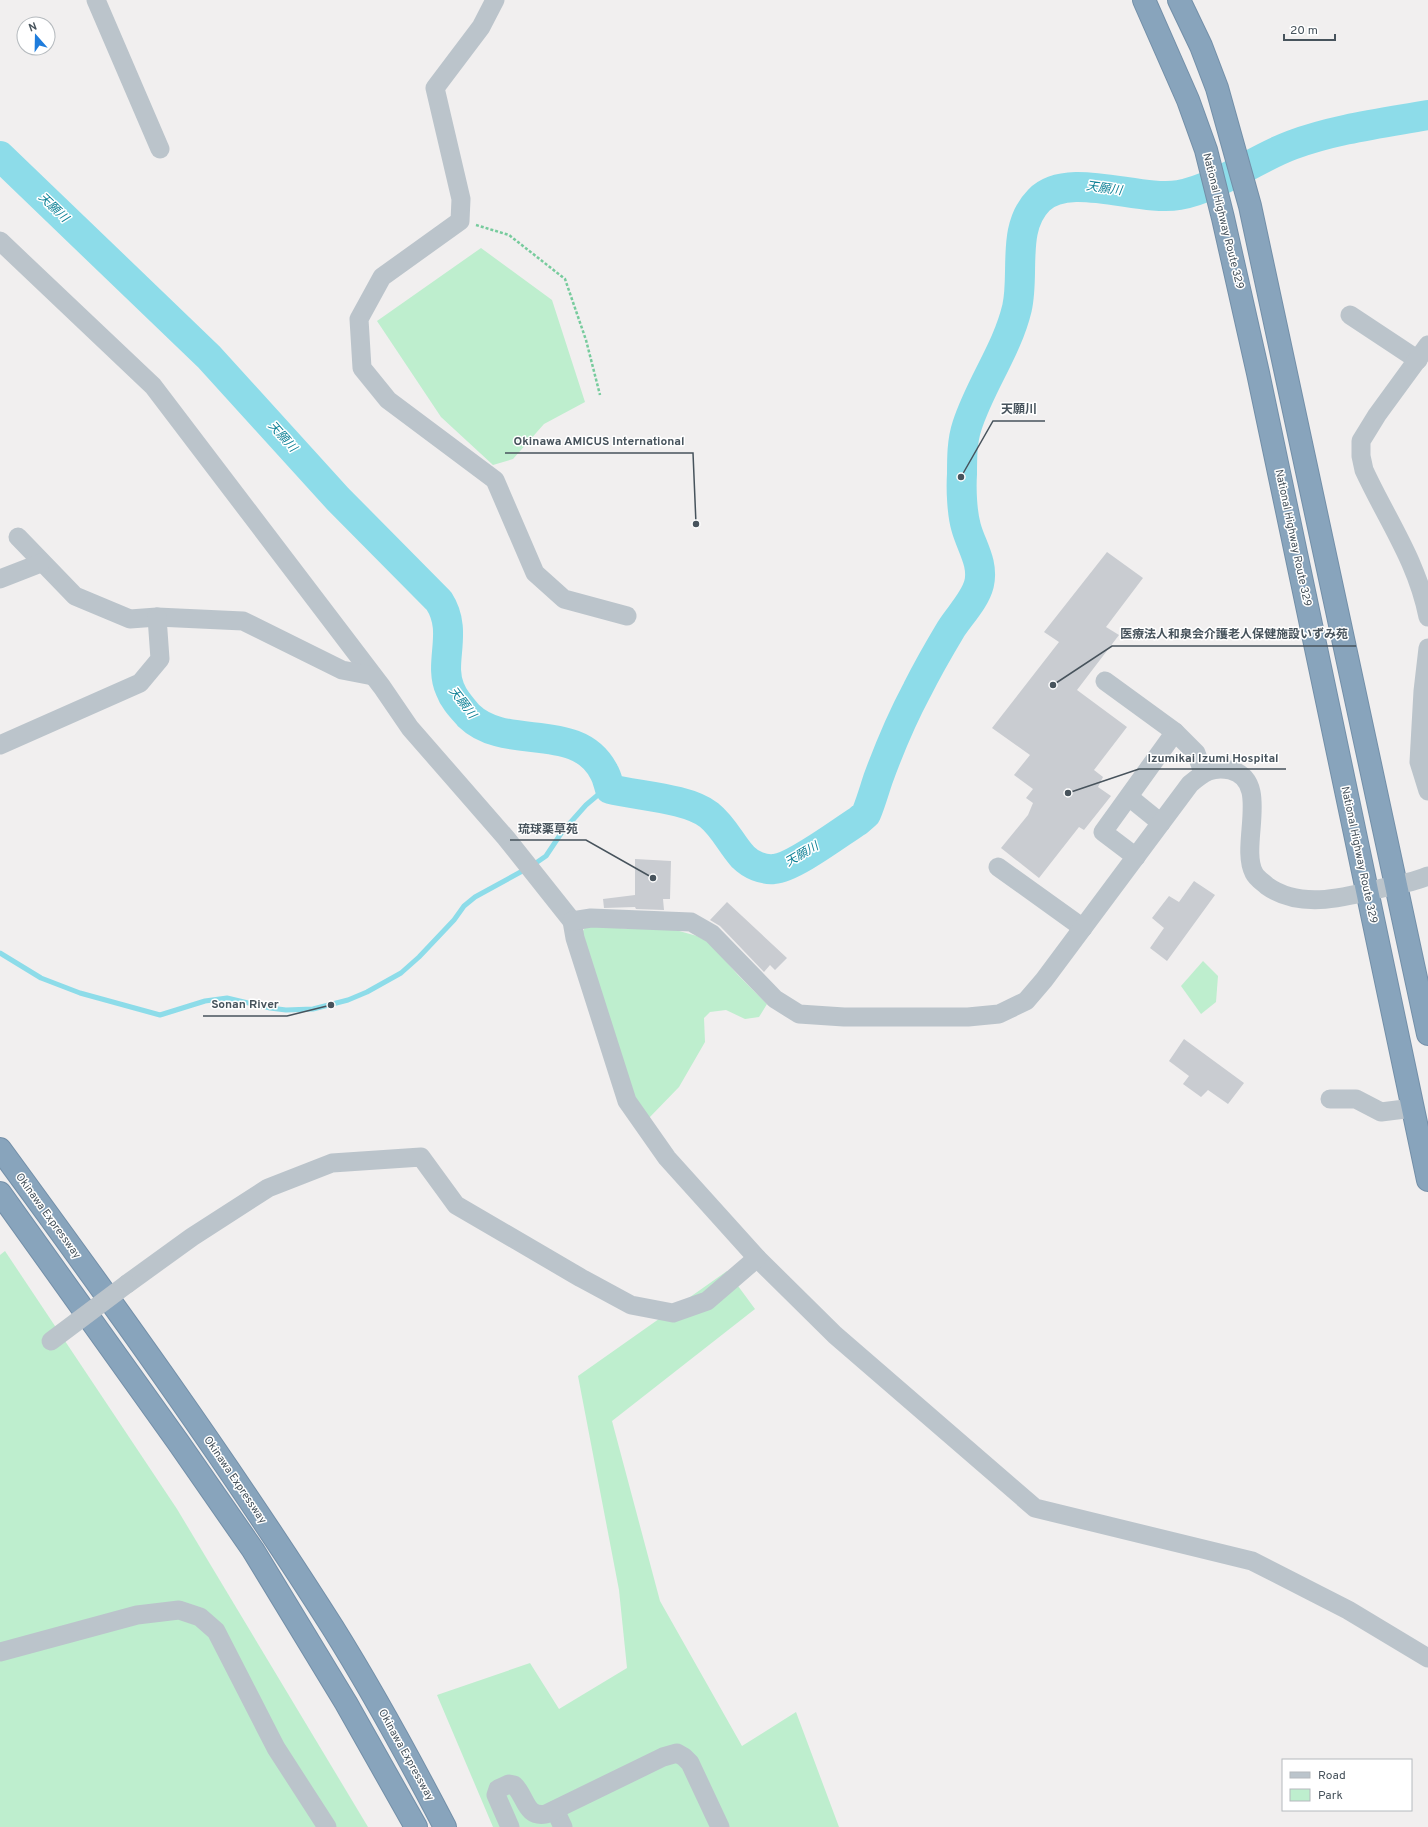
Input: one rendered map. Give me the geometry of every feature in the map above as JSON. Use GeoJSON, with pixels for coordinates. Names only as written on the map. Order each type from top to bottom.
{"type":"FeatureCollection","features":[{"type":"Feature","properties":{"kind":"highway","name":"National Highway Route 329"},"geometry":{"type":"LineString","coordinates":[[1144,0],[1188,100],[1206,150],[1223,218],[1258,373],[1366,892],[1394,1012],[1428,1180]]}},
{"type":"Feature","properties":{"kind":"highway"},"geometry":{"type":"LineString","coordinates":[[1179,0],[1204,53],[1217,88],[1250,206],[1428,1034]]}},
{"type":"Feature","properties":{"kind":"highway","name":"Okinawa Expressway"},"geometry":{"type":"LineString","coordinates":[[0,1149],[204,1433],[274,1538],[334,1630],[400,1743],[446,1827]]}},
{"type":"Feature","properties":{"kind":"highway"},"geometry":{"type":"LineString","coordinates":[[0,1193],[178,1442],[253,1550],[346,1702],[416,1827]]}},
{"type":"Feature","properties":{"kind":"street"},"geometry":{"type":"LineString","coordinates":[[96,0],[160,149]]}},
{"type":"Feature","properties":{"kind":"street"},"geometry":{"type":"LineString","coordinates":[[495,0],[481,28],[435,88],[461,199],[460,221],[382,277],[359,319],[362,368],[388,400],[495,480],[535,573],[564,599],[626,616]]}},
{"type":"Feature","properties":{"kind":"street"},"geometry":{"type":"LineString","coordinates":[[0,241],[153,386],[373,676],[410,728],[506,838],[572,921],[575,938],[627,1101],[667,1158],[757,1258],[836,1335],[1035,1508],[1252,1561],[1348,1610],[1428,1658]]}},
{"type":"Feature","properties":{"kind":"street"},"geometry":{"type":"LineString","coordinates":[[1350,315],[1423,352],[1377,415],[1361,442],[1361,456],[1364,470],[1371,486],[1408,554],[1419,582],[1428,617]]}},
{"type":"Feature","properties":{"kind":"street"},"geometry":{"type":"LineString","coordinates":[[18,537],[41,563],[76,596],[130,619],[157,617],[243,621],[342,670],[373,676]]}},
{"type":"Feature","properties":{"kind":"street"},"geometry":{"type":"LineString","coordinates":[[0,579],[41,563]]}},
{"type":"Feature","properties":{"kind":"street"},"geometry":{"type":"LineString","coordinates":[[0,745],[140,683],[160,659],[157,617]]}},
{"type":"Feature","properties":{"kind":"street"},"geometry":{"type":"LineString","coordinates":[[1428,648],[1423,691],[1419,762],[1428,791]]}},
{"type":"Feature","properties":{"kind":"street"},"geometry":{"type":"LineString","coordinates":[[1105,681],[1175,732],[1196,753],[1203,772]]}},
{"type":"Feature","properties":{"kind":"street"},"geometry":{"type":"LineString","coordinates":[[1131,853],[1103,832],[1175,732]]}},
{"type":"Feature","properties":{"kind":"street"},"geometry":{"type":"LineString","coordinates":[[1157,820],[1186,774],[1196,753]]}},
{"type":"Feature","properties":{"kind":"street"},"geometry":{"type":"LineString","coordinates":[[572,921],[590,918],[691,922],[712,934],[775,999],[799,1014],[844,1017],[968,1017],[999,1014],[1026,1001],[1083,928],[1131,853],[1157,820],[1203,772],[1220,768],[1237,772],[1250,786],[1252,802],[1249,847],[1254,873],[1274,891],[1292,898],[1306,900],[1341,897],[1396,885],[1428,876]]}},
{"type":"Feature","properties":{"kind":"street"},"geometry":{"type":"LineString","coordinates":[[1129,797],[1157,820]]}},
{"type":"Feature","properties":{"kind":"street"},"geometry":{"type":"LineString","coordinates":[[998,867],[1083,928]]}},
{"type":"Feature","properties":{"kind":"street"},"geometry":{"type":"LineString","coordinates":[[1330,1099],[1356,1099],[1381,1112],[1413,1108]]}},
{"type":"Feature","properties":{"kind":"street"},"geometry":{"type":"LineString","coordinates":[[51,1341],[192,1237],[268,1188],[332,1163],[421,1157],[456,1205],[581,1278],[631,1305],[673,1314],[707,1301],[757,1258]]}},
{"type":"Feature","properties":{"kind":"street"},"geometry":{"type":"LineString","coordinates":[[0,1652],[137,1615],[179,1610],[200,1617],[216,1631],[276,1748],[327,1827]]}},
{"type":"Feature","properties":{"kind":"street"},"geometry":{"type":"LineString","coordinates":[[510,1827],[496,1795],[498,1789],[509,1784],[514,1785],[517,1788],[531,1812],[538,1816],[555,1810],[662,1757],[677,1753],[690,1763],[720,1827]]}},
{"type":"Feature","properties":{"kind":"street"},"geometry":{"type":"LineString","coordinates":[[555,1810],[563,1827]]}},
{"type":"Feature","properties":{"kind":"path"},"geometry":{"type":"LineString","coordinates":[[460,221],[509,235],[565,279],[586,340],[600,395]]}},
{"type":"Feature","properties":{"kind":"green space"},"geometry":{"type":"Polygon","coordinates":[[[481,248],[552,300],[585,402],[544,424],[513,459],[493,465],[441,417],[377,321],[481,248]]]}},
{"type":"Feature","properties":{"kind":"green space"},"geometry":{"type":"Polygon","coordinates":[[[602,925],[626,929],[672,929],[697,936],[710,943],[738,975],[767,1004],[759,1017],[745,1019],[726,1010],[710,1012],[704,1018],[705,1042],[679,1087],[649,1118],[634,1096],[580,937],[585,927],[602,925]]]}},
{"type":"Feature","properties":{"kind":"green space"},"geometry":{"type":"Polygon","coordinates":[[[1203,961],[1218,976],[1216,1002],[1201,1014],[1181,986],[1203,961]]]}},
{"type":"Feature","properties":{"kind":"green space"},"geometry":{"type":"Polygon","coordinates":[[[5,1251],[177,1509],[368,1827],[0,1827],[0,1255],[5,1251]]]}},
{"type":"Feature","properties":{"kind":"green space"},"geometry":{"type":"Polygon","coordinates":[[[727,1271],[755,1309],[612,1421],[660,1601],[742,1746],[796,1712],[839,1827],[493,1827],[437,1695],[530,1663],[559,1709],[627,1668],[619,1590],[578,1376],[727,1271]]]}},
{"type":"Feature","properties":{"kind":"building"},"geometry":{"type":"Polygon","coordinates":[[[1107,552],[1143,578],[1106,627],[1119,635],[1077,690],[1127,727],[1094,770],[1103,777],[1098,787],[1111,796],[1084,830],[1079,827],[1039,878],[1001,848],[1028,815],[1033,803],[1026,798],[1033,789],[1014,775],[1030,755],[992,728],[1059,642],[1044,632],[1107,552]]]}},
{"type":"Feature","properties":{"kind":"building"},"geometry":{"type":"Polygon","coordinates":[[[635,859],[671,861],[670,899],[663,899],[664,910],[636,909],[635,907],[604,908],[603,899],[635,895],[635,859]]]}},
{"type":"Feature","properties":{"kind":"building"},"geometry":{"type":"Polygon","coordinates":[[[1194,881],[1215,895],[1167,961],[1150,948],[1164,928],[1152,918],[1169,896],[1179,902],[1194,881]]]}},
{"type":"Feature","properties":{"kind":"building"},"geometry":{"type":"Polygon","coordinates":[[[727,902],[787,958],[775,970],[770,965],[764,972],[720,926],[710,920],[727,902]]]}},
{"type":"Feature","properties":{"kind":"building"},"geometry":{"type":"Polygon","coordinates":[[[1184,1039],[1244,1083],[1228,1104],[1208,1090],[1201,1097],[1183,1084],[1189,1076],[1169,1061],[1184,1039]]]}},
{"type":"Feature","properties":{"kind":"waterway","name":"天願川"},"geometry":{"type":"LineString","coordinates":[[0,156],[209,357],[338,499],[439,601],[445,613],[447,624],[447,679],[450,689],[458,704],[469,716],[484,727],[502,733],[560,741],[577,746],[592,756],[605,774],[610,789],[662,798],[700,809],[714,820],[746,860],[761,868],[774,869],[804,857],[866,814],[887,756],[911,701],[929,667],[955,624],[971,602],[977,590],[980,569],[966,527],[963,508],[962,462],[964,438],[972,411],[1013,323],[1019,294],[1020,251],[1022,237],[1030,211],[1039,200],[1052,191],[1085,187],[1144,195],[1179,195],[1209,186],[1278,151],[1308,139],[1359,127],[1428,115]]}},
{"type":"Feature","properties":{"kind":"waterway"},"geometry":{"type":"LineString","coordinates":[[533,865],[546,856],[562,832],[586,805],[599,794],[610,789]]}},
{"type":"Feature","properties":{"kind":"waterway"},"geometry":{"type":"LineString","coordinates":[[0,953],[41,978],[80,993],[160,1015],[205,1001],[227,998],[270,1008],[286,1010],[313,1009],[348,1000],[367,992],[401,973],[419,957],[454,920],[464,906],[475,897],[526,869]]}},
{"type":"Feature","properties":{"kind":"place","name":"天願川"},"geometry":{"type":"Point","coordinates":[961,477]}},
{"type":"Feature","properties":{"kind":"place","name":"Okinawa AMICUS International"},"geometry":{"type":"Point","coordinates":[696,524]}},
{"type":"Feature","properties":{"kind":"place","name":"医療法人和泉会介護老人保健施設いずみ苑"},"geometry":{"type":"Point","coordinates":[1053,685]}},
{"type":"Feature","properties":{"kind":"place","name":"Izumikai Izumi Hospital"},"geometry":{"type":"Point","coordinates":[1068,793]}},
{"type":"Feature","properties":{"kind":"place","name":"琉球薬草苑"},"geometry":{"type":"Point","coordinates":[653,878]}},
{"type":"Feature","properties":{"kind":"place","name":"Sonan River"},"geometry":{"type":"Point","coordinates":[331,1005]}}]}
